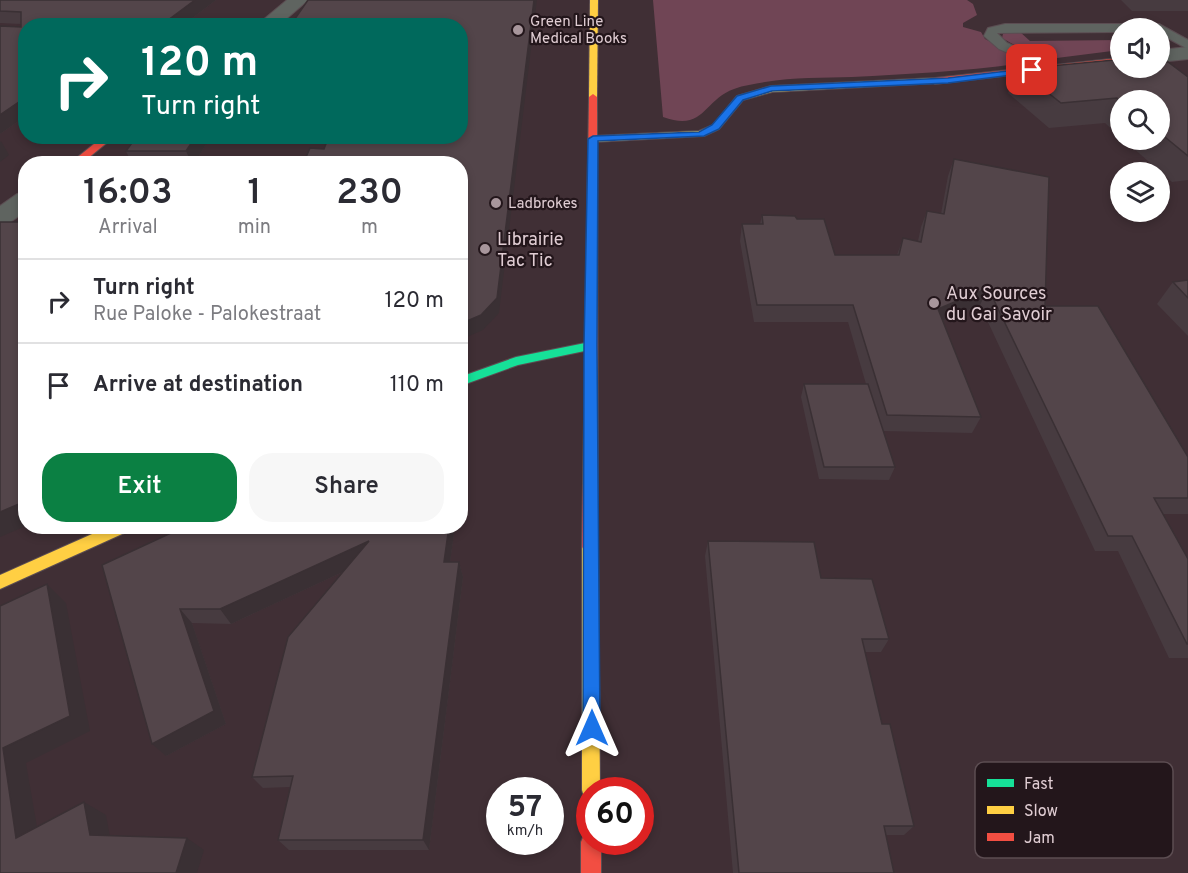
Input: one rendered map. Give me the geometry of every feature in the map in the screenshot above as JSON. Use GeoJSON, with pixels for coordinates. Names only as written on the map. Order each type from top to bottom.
{"type":"FeatureCollection","features":[{"type":"Feature","properties":{"kind":"main road"},"geometry":{"type":"LineString","coordinates":[[591,777],[590,346],[594,0]]}},
{"type":"Feature","properties":{"kind":"main road"},"geometry":{"type":"LineString","coordinates":[[593,139],[700,134],[716,127],[740,98],[771,89],[948,80],[1110,61]]}},
{"type":"Feature","properties":{"kind":"main road"},"geometry":{"type":"LineString","coordinates":[[85,156],[100,144]]}},
{"type":"Feature","properties":{"kind":"main road"},"geometry":{"type":"LineString","coordinates":[[468,379],[516,361],[590,346]]}},
{"type":"Feature","properties":{"kind":"main road"},"geometry":{"type":"LineString","coordinates":[[0,582],[108,534]]}},
{"type":"Feature","properties":{"kind":"main road"},"geometry":{"type":"LineString","coordinates":[[591,855],[591,873]]}},
{"type":"Feature","properties":{"kind":"street"},"geometry":{"type":"LineString","coordinates":[[276,18],[299,0]]}},
{"type":"Feature","properties":{"kind":"street"},"geometry":{"type":"LineString","coordinates":[[1170,55],[1188,53]]}},
{"type":"Feature","properties":{"kind":"street"},"geometry":{"type":"LineString","coordinates":[[0,218],[18,205]]}},
{"type":"Feature","properties":{"kind":"lane"},"geometry":{"type":"LineString","coordinates":[[1052,68],[1003,46],[990,36],[992,31],[1005,28],[1110,28]]}},
{"type":"Feature","properties":{"kind":"lane"},"geometry":{"type":"LineString","coordinates":[[1170,34],[1188,45]]}},
{"type":"Feature","properties":{"kind":"shaded area"},"geometry":{"type":"Polygon","coordinates":[[[653,0],[967,0],[973,4],[977,15],[963,23],[963,27],[981,32],[985,39],[1030,62],[941,72],[776,80],[734,89],[716,100],[696,118],[677,121],[663,117],[653,0]]]}},
{"type":"Feature","properties":{"kind":"shaded area"},"geometry":{"type":"Polygon","coordinates":[[[1020,32],[1030,41],[1110,40],[1110,51],[1041,60],[1002,38],[1003,34],[1020,32]]]}},
{"type":"Feature","properties":{"kind":"building"},"geometry":{"type":"Polygon","coordinates":[[[0,0],[195,0],[171,18],[21,18],[21,12],[0,11],[0,0]]]}},
{"type":"Feature","properties":{"kind":"building"},"geometry":{"type":"Polygon","coordinates":[[[308,0],[534,0],[497,298],[481,315],[468,321],[468,156],[306,156],[310,148],[324,149],[326,144],[468,144],[468,18],[296,18],[308,0]]]}},
{"type":"Feature","properties":{"kind":"building"},"geometry":{"type":"Polygon","coordinates":[[[0,26],[18,27],[18,103],[0,115],[0,26]]]}},
{"type":"Feature","properties":{"kind":"building"},"geometry":{"type":"Polygon","coordinates":[[[1110,60],[1110,78],[1170,78],[1170,64],[1188,77],[1188,156],[1170,141],[1170,90],[1110,90],[1110,99],[1061,103],[1018,69],[1110,60]]]}},
{"type":"Feature","properties":{"kind":"building"},"geometry":{"type":"Polygon","coordinates":[[[131,144],[191,144],[186,151],[126,151],[131,144]]]}},
{"type":"Feature","properties":{"kind":"building"},"geometry":{"type":"Polygon","coordinates":[[[954,159],[1049,177],[1045,306],[1098,306],[1188,457],[1188,498],[1154,498],[1188,559],[1188,644],[1132,536],[1108,536],[988,288],[938,309],[981,417],[887,415],[853,305],[757,305],[742,224],[763,224],[762,215],[824,219],[835,255],[899,255],[903,238],[921,242],[927,211],[944,214],[954,159]]]}},
{"type":"Feature","properties":{"kind":"building"},"geometry":{"type":"Polygon","coordinates":[[[0,222],[18,222],[18,504],[0,512],[0,222]]]}},
{"type":"Feature","properties":{"kind":"building"},"geometry":{"type":"Polygon","coordinates":[[[1188,280],[1188,298],[1173,282],[1188,280]]]}},
{"type":"Feature","properties":{"kind":"building"},"geometry":{"type":"Polygon","coordinates":[[[804,384],[868,384],[895,467],[824,467],[804,384]]]}},
{"type":"Feature","properties":{"kind":"building"},"geometry":{"type":"Polygon","coordinates":[[[169,534],[448,534],[444,562],[459,562],[423,840],[278,840],[293,776],[252,777],[288,637],[369,541],[220,609],[180,609],[214,711],[152,744],[102,565],[169,534]]]}},
{"type":"Feature","properties":{"kind":"building"},"geometry":{"type":"Polygon","coordinates":[[[708,541],[814,542],[821,578],[872,579],[889,639],[862,639],[882,724],[890,724],[914,826],[884,826],[894,873],[739,873],[708,541]]]}},
{"type":"Feature","properties":{"kind":"building"},"geometry":{"type":"Polygon","coordinates":[[[47,584],[70,716],[3,748],[16,838],[84,802],[90,835],[187,838],[176,873],[0,873],[0,606],[47,584]]]}},
{"type":"Feature","properties":{"kind":"traffic: fast"},"geometry":{"type":"LineString","coordinates":[[468,379],[516,361],[590,346]]}},
{"type":"Feature","properties":{"kind":"traffic: slow"},"geometry":{"type":"LineString","coordinates":[[593,97],[594,0]]}},
{"type":"Feature","properties":{"kind":"traffic: slow"},"geometry":{"type":"LineString","coordinates":[[593,139],[701,134],[716,127],[740,98],[771,89],[935,81]]}},
{"type":"Feature","properties":{"kind":"traffic: slow"},"geometry":{"type":"LineString","coordinates":[[0,582],[108,534]]}},
{"type":"Feature","properties":{"kind":"traffic: slow"},"geometry":{"type":"LineString","coordinates":[[590,547],[591,777]]}},
{"type":"Feature","properties":{"kind":"traffic: jam"},"geometry":{"type":"LineString","coordinates":[[935,81],[1110,61]]}},
{"type":"Feature","properties":{"kind":"traffic: jam"},"geometry":{"type":"LineString","coordinates":[[590,547],[593,97]]}},
{"type":"Feature","properties":{"kind":"traffic: jam"},"geometry":{"type":"LineString","coordinates":[[85,156],[100,144]]}},
{"type":"Feature","properties":{"kind":"traffic: jam"},"geometry":{"type":"LineString","coordinates":[[591,855],[591,873]]}},
{"type":"Feature","properties":{"kind":"place","name":"Green Line Medical Books"},"geometry":{"type":"Point","coordinates":[518,30]}},
{"type":"Feature","properties":{"kind":"place","name":"Ladbrokes"},"geometry":{"type":"Point","coordinates":[496,203]}},
{"type":"Feature","properties":{"kind":"place","name":"Librairie Tac Tic"},"geometry":{"type":"Point","coordinates":[485,249]}},
{"type":"Feature","properties":{"kind":"place","name":"Aux Sources du Gai Savoir"},"geometry":{"type":"Point","coordinates":[934,303]}},
{"type":"Feature","properties":{"kind":"route"},"geometry":{"type":"LineString","coordinates":[[592,728],[590,346],[593,139],[700,134],[716,127],[740,98],[771,89],[948,80],[1032,70]]}}]}
